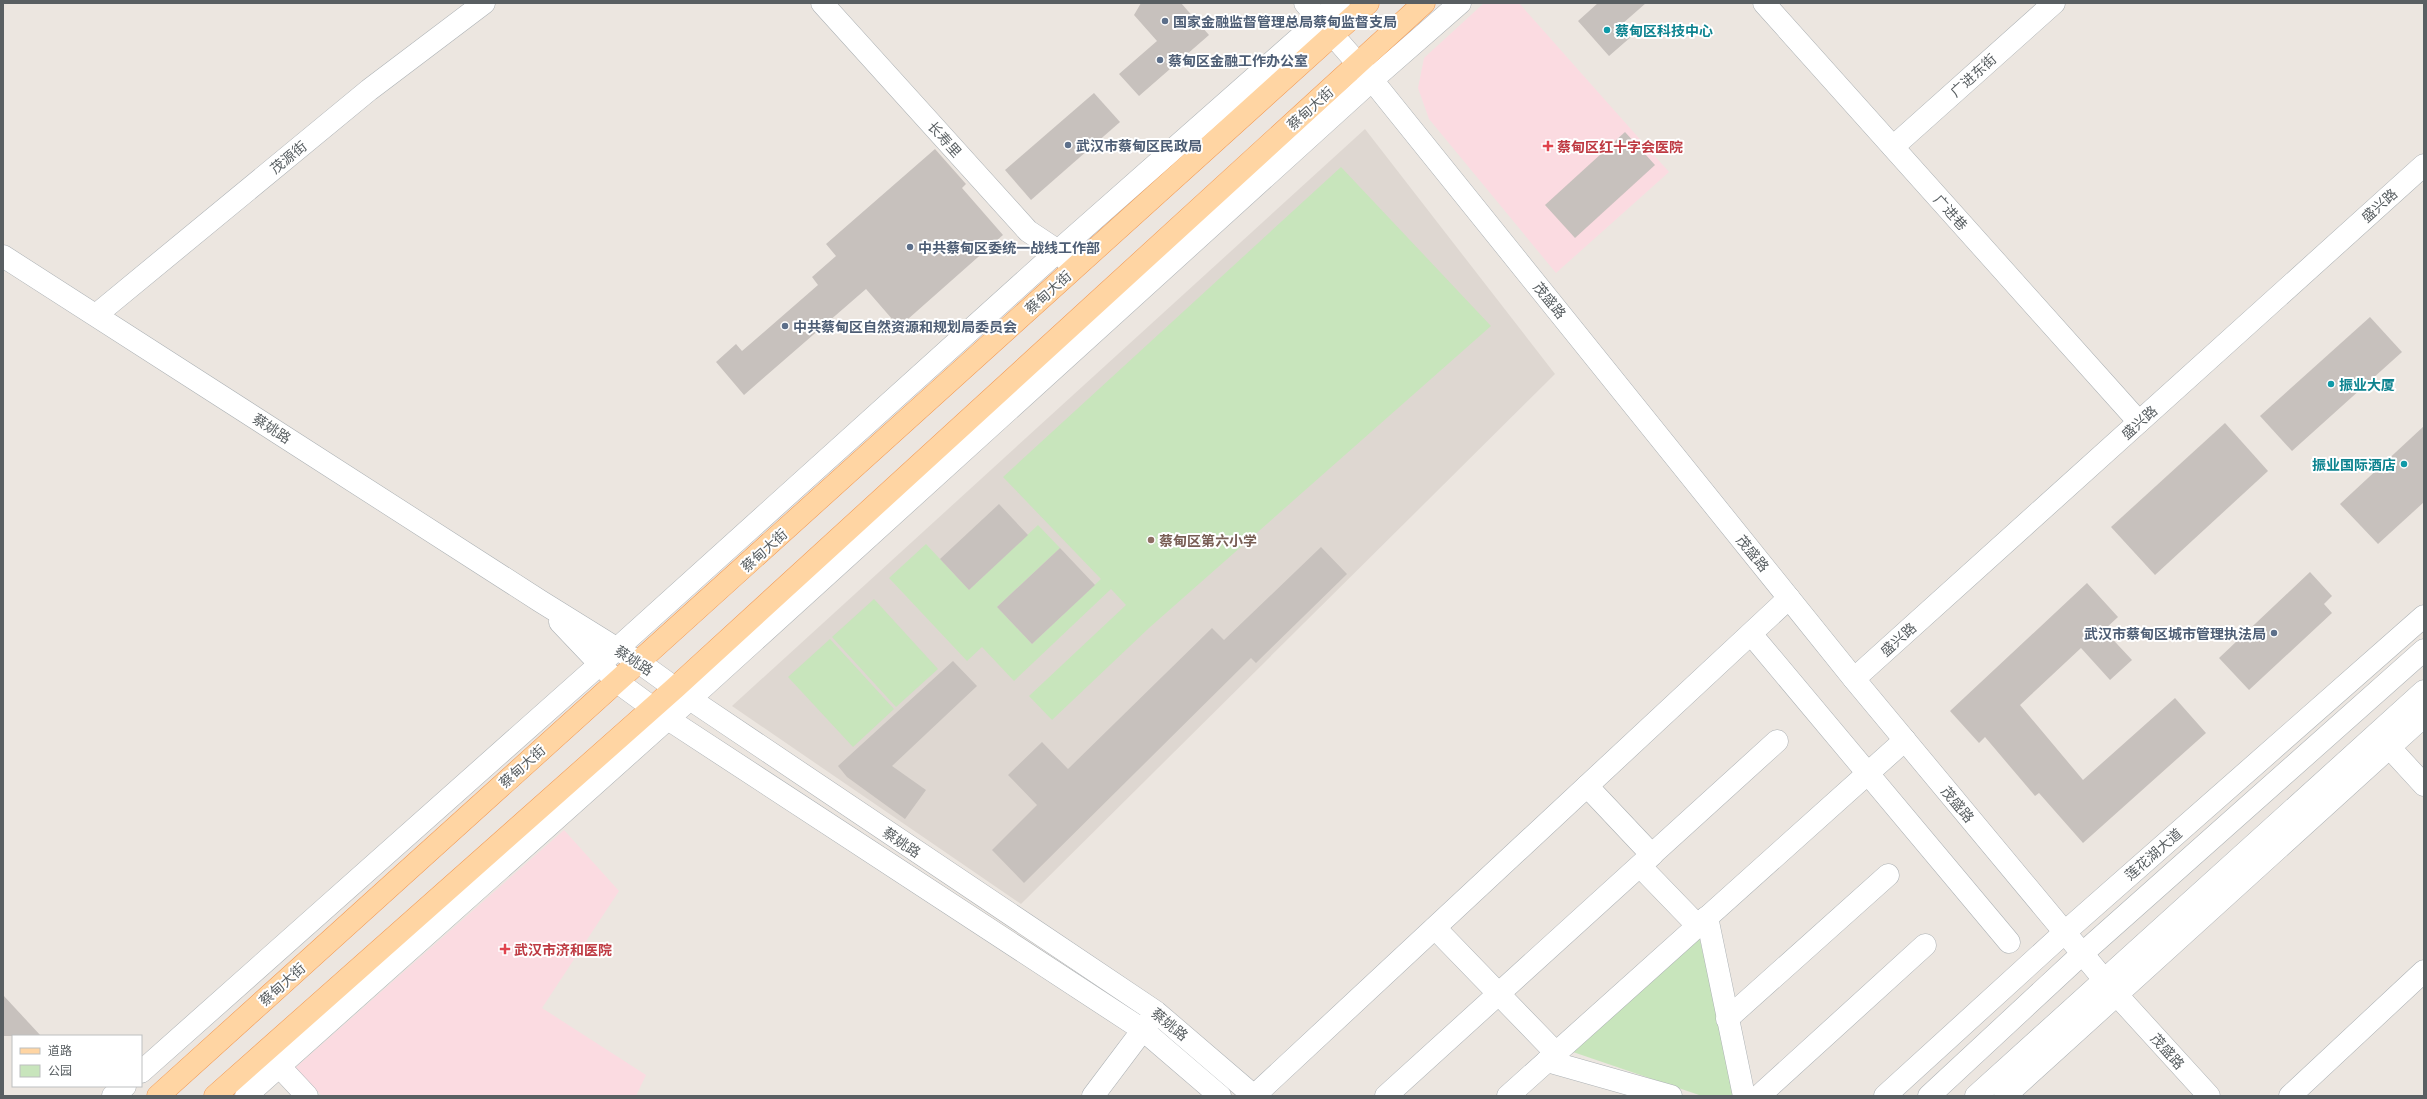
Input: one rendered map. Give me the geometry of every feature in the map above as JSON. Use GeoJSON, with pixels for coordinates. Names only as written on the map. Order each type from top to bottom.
{"type":"FeatureCollection","features":[{"type":"Feature","properties":{"kind":"main road","name":"蔡甸大街"},"geometry":{"type":"LineString","coordinates":[[158,1096],[616,681],[640,663],[1073,268],[1326,28],[1368,3]]}},
{"type":"Feature","properties":{"kind":"main road","name":"蔡甸大街"},"geometry":{"type":"LineString","coordinates":[[215,1096],[683,694],[1424,3]]}},
{"type":"Feature","properties":{"kind":"street","name":"茂源街"},"geometry":{"type":"LineString","coordinates":[[96,316],[369,90],[484,3]]}},
{"type":"Feature","properties":{"kind":"street","name":"长寿里"},"geometry":{"type":"LineString","coordinates":[[822,3],[1028,231],[1058,251],[1073,268]]}},
{"type":"Feature","properties":{"kind":"street","name":"茂盛路"},"geometry":{"type":"LineString","coordinates":[[1305,3],[1372,80],[1854,679],[2110,986],[2209,1096]]}},
{"type":"Feature","properties":{"kind":"street"},"geometry":{"type":"LineString","coordinates":[[142,1071],[600,664],[1058,251],[1326,28],[1339,3]]}},
{"type":"Feature","properties":{"kind":"street"},"geometry":{"type":"LineString","coordinates":[[683,694],[1460,3]]}},
{"type":"Feature","properties":{"kind":"street","name":"广进巷"},"geometry":{"type":"LineString","coordinates":[[1764,3],[2139,422]]}},
{"type":"Feature","properties":{"kind":"street","name":"广进东街"},"geometry":{"type":"LineString","coordinates":[[1893,147],[2054,3]]}},
{"type":"Feature","properties":{"kind":"street","name":"盛兴路"},"geometry":{"type":"LineString","coordinates":[[1854,679],[2424,165]]}},
{"type":"Feature","properties":{"kind":"street","name":"蔡姚路"},"geometry":{"type":"LineString","coordinates":[[3,256],[540,601],[640,663],[683,694],[1156,1012],[1254,1096]]}},
{"type":"Feature","properties":{"kind":"street"},"geometry":{"type":"LineString","coordinates":[[1254,1096],[1789,598]]}},
{"type":"Feature","properties":{"kind":"street","name":"蔡姚路"},"geometry":{"type":"LineString","coordinates":[[540,601],[616,681],[660,713],[1142,1030],[1220,1096]]}},
{"type":"Feature","properties":{"kind":"street","name":"莲花湖大道"},"geometry":{"type":"LineString","coordinates":[[1884,1096],[2065,932],[2424,616]]}},
{"type":"Feature","properties":{"kind":"street"},"geometry":{"type":"LineString","coordinates":[[1751,634],[2009,942]]}},
{"type":"Feature","properties":{"kind":"street","name":"莲花湖大道"},"geometry":{"type":"LineString","coordinates":[[1929,1096],[2083,954],[2424,650]]}},
{"type":"Feature","properties":{"kind":"street"},"geometry":{"type":"LineString","coordinates":[[2005,1096],[2110,986],[2424,691]]}},
{"type":"Feature","properties":{"kind":"street"},"geometry":{"type":"LineString","coordinates":[[246,1096],[660,713]]}},
{"type":"Feature","properties":{"kind":"street"},"geometry":{"type":"LineString","coordinates":[[1976,1096],[2110,986],[2390,748],[2424,716]]}},
{"type":"Feature","properties":{"kind":"street"},"geometry":{"type":"LineString","coordinates":[[1508,1096],[1905,740]]}},
{"type":"Feature","properties":{"kind":"street"},"geometry":{"type":"LineString","coordinates":[[1386,1096],[1777,741]]}},
{"type":"Feature","properties":{"kind":"street"},"geometry":{"type":"LineString","coordinates":[[2390,748],[2424,785]]}},
{"type":"Feature","properties":{"kind":"street"},"geometry":{"type":"LineString","coordinates":[[1587,786],[1646,860],[1703,921],[1744,1096]]}},
{"type":"Feature","properties":{"kind":"street"},"geometry":{"type":"LineString","coordinates":[[1727,1020],[1888,875]]}},
{"type":"Feature","properties":{"kind":"street"},"geometry":{"type":"LineString","coordinates":[[1435,928],[1498,994],[1551,1057],[1646,1093],[1671,1096]]}},
{"type":"Feature","properties":{"kind":"street"},"geometry":{"type":"LineString","coordinates":[[1759,1096],[1925,945]]}},
{"type":"Feature","properties":{"kind":"street"},"geometry":{"type":"LineString","coordinates":[[2290,1096],[2424,971]]}},
{"type":"Feature","properties":{"kind":"street"},"geometry":{"type":"LineString","coordinates":[[1093,1096],[1156,1012]]}},
{"type":"Feature","properties":{"kind":"street"},"geometry":{"type":"LineString","coordinates":[[279,1066],[307,1096]]}},
{"type":"Feature","properties":{"kind":"street"},"geometry":{"type":"LineString","coordinates":[[114,1096],[124,1087]]}},
{"type":"Feature","properties":{"kind":"shaded area","name":"蔡甸区红十字会医院"},"geometry":{"type":"Polygon","coordinates":[[[1484,3],[1519,3],[1669,172],[1556,273],[1429,119],[1418,88],[1424,58],[1484,3]]]}},
{"type":"Feature","properties":{"kind":"shaded area","name":"蔡甸区第六小学"},"geometry":{"type":"Polygon","coordinates":[[[1365,129],[1555,374],[1021,904],[732,706],[1365,129]]]}},
{"type":"Feature","properties":{"kind":"shaded area","name":"武汉市济和医院"},"geometry":{"type":"Polygon","coordinates":[[[564,830],[619,891],[542,1008],[646,1075],[636,1096],[322,1096],[295,1068],[564,830]]]}},
{"type":"Feature","properties":{"kind":"green space"},"geometry":{"type":"Polygon","coordinates":[[[1341,167],[1491,326],[1149,628],[1052,720],[1029,696],[1126,605],[1111,589],[1014,681],[982,647],[967,661],[889,578],[926,544],[969,590],[1038,525],[1060,548],[997,607],[1032,644],[1101,579],[1003,477],[1341,167]]]}},
{"type":"Feature","properties":{"kind":"green space"},"geometry":{"type":"Polygon","coordinates":[[[874,599],[938,669],[896,707],[832,637],[874,599]]]}},
{"type":"Feature","properties":{"kind":"green space"},"geometry":{"type":"Polygon","coordinates":[[[830,639],[894,709],[853,747],[788,677],[830,639]]]}},
{"type":"Feature","properties":{"kind":"green space"},"geometry":{"type":"Polygon","coordinates":[[[1699,935],[1735,1096],[1702,1096],[1570,1051],[1699,935]]]}},
{"type":"Feature","properties":{"kind":"building"},"geometry":{"type":"Polygon","coordinates":[[[1141,3],[1181,3],[1209,35],[1139,96],[1119,74],[1157,41],[1134,15],[1141,3]]]}},
{"type":"Feature","properties":{"kind":"building","name":"蔡甸区科技中心"},"geometry":{"type":"Polygon","coordinates":[[[1598,3],[1646,3],[1622,24],[1632,36],[1609,56],[1578,21],[1598,3]]]}},
{"type":"Feature","properties":{"kind":"building"},"geometry":{"type":"Polygon","coordinates":[[[1094,93],[1120,122],[1031,200],[1005,170],[1094,93]]]}},
{"type":"Feature","properties":{"kind":"building"},"geometry":{"type":"Polygon","coordinates":[[[1625,132],[1655,165],[1575,238],[1545,205],[1625,132]]]}},
{"type":"Feature","properties":{"kind":"building"},"geometry":{"type":"Polygon","coordinates":[[[935,149],[966,184],[962,188],[1003,235],[899,327],[866,289],[744,395],[716,362],[736,344],[742,351],[818,285],[812,277],[836,256],[826,244],[935,149]]]}},
{"type":"Feature","properties":{"kind":"building","name":"振业大厦"},"geometry":{"type":"Polygon","coordinates":[[[2370,317],[2402,352],[2292,451],[2260,416],[2370,317]]]}},
{"type":"Feature","properties":{"kind":"building"},"geometry":{"type":"Polygon","coordinates":[[[2225,423],[2268,471],[2155,575],[2111,527],[2225,423]]]}},
{"type":"Feature","properties":{"kind":"building","name":"振业国际酒店"},"geometry":{"type":"Polygon","coordinates":[[[2424,426],[2424,502],[2378,544],[2340,504],[2424,426]]]}},
{"type":"Feature","properties":{"kind":"building"},"geometry":{"type":"Polygon","coordinates":[[[999,504],[1028,535],[969,590],[940,559],[999,504]]]}},
{"type":"Feature","properties":{"kind":"building"},"geometry":{"type":"Polygon","coordinates":[[[1321,547],[1347,574],[1256,663],[1251,658],[1024,883],[992,850],[1037,805],[1008,775],[1042,742],[1068,769],[1212,628],[1224,640],[1321,547]]]}},
{"type":"Feature","properties":{"kind":"building"},"geometry":{"type":"Polygon","coordinates":[[[1060,548],[1095,585],[1032,644],[997,607],[1060,548]]]}},
{"type":"Feature","properties":{"kind":"building"},"geometry":{"type":"Polygon","coordinates":[[[2310,572],[2332,596],[2324,604],[2332,613],[2249,690],[2219,658],[2310,572]]]}},
{"type":"Feature","properties":{"kind":"building"},"geometry":{"type":"Polygon","coordinates":[[[2087,583],[2118,617],[2104,630],[2132,660],[2110,680],[2081,648],[2020,705],[2083,780],[2175,698],[2206,733],[2083,843],[2039,793],[2035,796],[1985,737],[1979,743],[1950,711],[2087,583]]]}},
{"type":"Feature","properties":{"kind":"building"},"geometry":{"type":"Polygon","coordinates":[[[953,661],[977,686],[892,766],[926,790],[905,819],[847,777],[838,766],[953,661]]]}},
{"type":"Feature","properties":{"kind":"building"},"geometry":{"type":"Polygon","coordinates":[[[3,995],[40,1035],[3,1036],[3,995]]]}},
{"type":"Feature","properties":{"kind":"place","name":"国家金融监督管理总局蔡甸监督支局"},"geometry":{"type":"Point","coordinates":[1165,21]}},
{"type":"Feature","properties":{"kind":"place","name":"蔡甸区科技中心"},"geometry":{"type":"Point","coordinates":[1607,30]}},
{"type":"Feature","properties":{"kind":"place","name":"蔡甸区金融工作办公室"},"geometry":{"type":"Point","coordinates":[1160,60]}},
{"type":"Feature","properties":{"kind":"place","name":"武汉市蔡甸区民政局"},"geometry":{"type":"Point","coordinates":[1068,145]}},
{"type":"Feature","properties":{"kind":"place","name":"蔡甸区红十字会医院"},"geometry":{"type":"Point","coordinates":[1548,146]}},
{"type":"Feature","properties":{"kind":"place","name":"中共蔡甸区委统一战线工作部"},"geometry":{"type":"Point","coordinates":[910,247]}},
{"type":"Feature","properties":{"kind":"place","name":"中共蔡甸区自然资源和规划局委员会"},"geometry":{"type":"Point","coordinates":[785,326]}},
{"type":"Feature","properties":{"kind":"place","name":"振业大厦"},"geometry":{"type":"Point","coordinates":[2331,384]}},
{"type":"Feature","properties":{"kind":"place","name":"振业国际酒店"},"geometry":{"type":"Point","coordinates":[2404,464]}},
{"type":"Feature","properties":{"kind":"place","name":"蔡甸区第六小学"},"geometry":{"type":"Point","coordinates":[1151,540]}},
{"type":"Feature","properties":{"kind":"place","name":"武汉市蔡甸区城市管理执法局"},"geometry":{"type":"Point","coordinates":[2274,633]}},
{"type":"Feature","properties":{"kind":"place","name":"武汉市济和医院"},"geometry":{"type":"Point","coordinates":[505,949]}}]}
